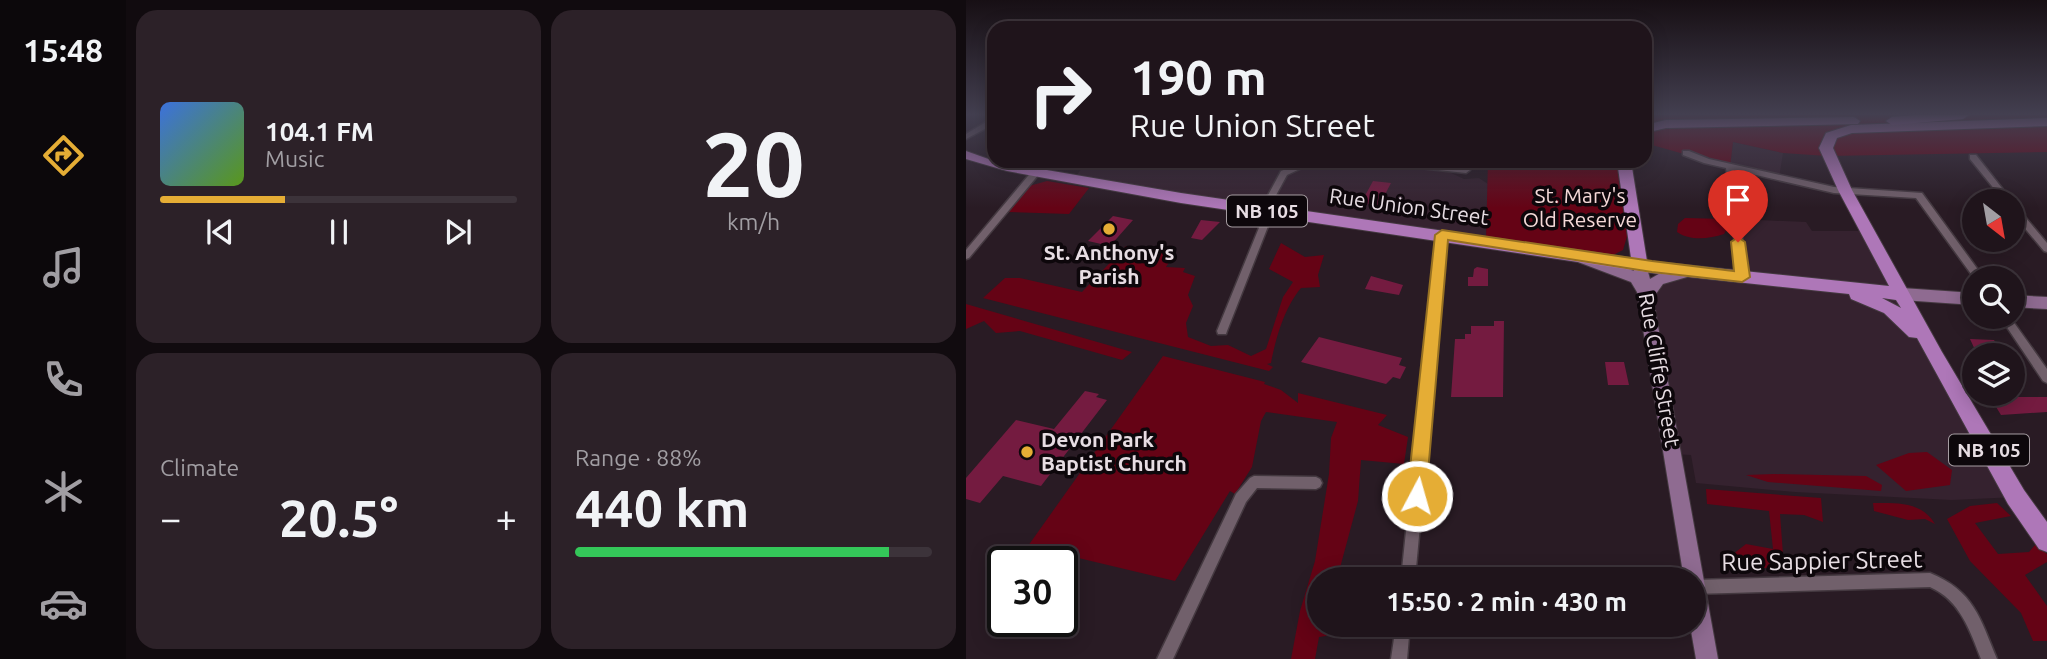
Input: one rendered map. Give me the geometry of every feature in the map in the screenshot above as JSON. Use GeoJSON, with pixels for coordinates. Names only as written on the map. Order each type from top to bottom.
{"type":"FeatureCollection","features":[{"type":"Feature","properties":{"kind":"main road"},"geometry":{"type":"LineString","coordinates":[[1826,146],[1845,190],[1902,294]]}},
{"type":"Feature","properties":{"kind":"main road","name":"Rue Union Street"},"geometry":{"type":"LineString","coordinates":[[966,155],[987,161]]}},
{"type":"Feature","properties":{"kind":"main road","name":"Rue Union Street"},"geometry":{"type":"LineString","coordinates":[[1013,168],[1267,211],[1640,265],[1841,288],[1962,298]]}},
{"type":"Feature","properties":{"kind":"main road","name":"Rue Cliffe Street"},"geometry":{"type":"LineString","coordinates":[[1625,168],[1692,567]]}},
{"type":"Feature","properties":{"kind":"main road"},"geometry":{"type":"LineString","coordinates":[[1605,259],[1623,250],[1633,216]]}},
{"type":"Feature","properties":{"kind":"main road"},"geometry":{"type":"LineString","coordinates":[[1570,254],[1636,278],[1647,296]]}},
{"type":"Feature","properties":{"kind":"main road"},"geometry":{"type":"LineString","coordinates":[[1647,296],[1651,284],[1657,279],[1689,271]]}},
{"type":"Feature","properties":{"kind":"main road"},"geometry":{"type":"LineString","coordinates":[[1841,288],[1889,308],[1911,327],[1936,357]]}},
{"type":"Feature","properties":{"kind":"main road","name":"NB 105"},"geometry":{"type":"LineString","coordinates":[[1902,294],[2016,497],[2047,541]]}},
{"type":"Feature","properties":{"kind":"main road"},"geometry":{"type":"LineString","coordinates":[[2025,302],[2047,303]]}},
{"type":"Feature","properties":{"kind":"main road","name":"Rue Cliffe Street"},"geometry":{"type":"LineString","coordinates":[[1703,637],[1707,659]]}},
{"type":"Feature","properties":{"kind":"street"},"geometry":{"type":"LineString","coordinates":[[1686,153],[1730,167],[1845,190],[1919,195],[1925,199],[1971,266]]}},
{"type":"Feature","properties":{"kind":"street"},"geometry":{"type":"LineString","coordinates":[[1973,158],[1998,189]]}},
{"type":"Feature","properties":{"kind":"street"},"geometry":{"type":"LineString","coordinates":[[1730,167],[1742,277]]}},
{"type":"Feature","properties":{"kind":"street"},"geometry":{"type":"LineString","coordinates":[[1223,331],[1267,211],[1284,173],[1296,168]]}},
{"type":"Feature","properties":{"kind":"street"},"geometry":{"type":"LineString","coordinates":[[1445,168],[1466,170]]}},
{"type":"Feature","properties":{"kind":"street"},"geometry":{"type":"LineString","coordinates":[[966,256],[1036,172]]}},
{"type":"Feature","properties":{"kind":"street"},"geometry":{"type":"LineString","coordinates":[[2025,223],[2047,249]]}},
{"type":"Feature","properties":{"kind":"street"},"geometry":{"type":"LineString","coordinates":[[1409,567],[1442,235]]}},
{"type":"Feature","properties":{"kind":"street"},"geometry":{"type":"LineString","coordinates":[[2013,329],[2047,378]]}},
{"type":"Feature","properties":{"kind":"street"},"geometry":{"type":"LineString","coordinates":[[1165,659],[1241,498],[1255,482],[1316,483]]}},
{"type":"Feature","properties":{"kind":"street","name":"Rue Sappier Street"},"geometry":{"type":"LineString","coordinates":[[1706,582],[1930,580],[1945,584],[1959,596],[1989,659]]}},
{"type":"Feature","properties":{"kind":"street"},"geometry":{"type":"LineString","coordinates":[[1399,659],[1402,637]]}},
{"type":"Feature","properties":{"kind":"shaded area"},"geometry":{"type":"Polygon","coordinates":[[[1733,146],[1750,146],[1783,153],[1779,178],[1730,167],[1733,146]]]}},
{"type":"Feature","properties":{"kind":"shaded area"},"geometry":{"type":"Polygon","coordinates":[[[1082,168],[1409,168],[1449,172],[1464,179],[1479,178],[1488,184],[1486,240],[1074,179],[1082,168]]]}},
{"type":"Feature","properties":{"kind":"shaded area"},"geometry":{"type":"Polygon","coordinates":[[[1736,219],[1806,222],[1812,231],[1867,231],[1962,401],[1962,406],[1965,406],[2016,497],[1952,500],[1795,492],[1696,483],[1691,455],[1673,454],[1647,296],[1665,275],[1742,277],[1736,219]]]}},
{"type":"Feature","properties":{"kind":"green space"},"geometry":{"type":"Polygon","coordinates":[[[1655,146],[1733,146],[1730,167],[1655,146]]]}},
{"type":"Feature","properties":{"kind":"green space"},"geometry":{"type":"Polygon","coordinates":[[[1750,146],[2047,146],[2047,152],[1827,156],[1783,153],[1750,146]]]}},
{"type":"Feature","properties":{"kind":"green space","name":"St. Mary's Old Reserve"},"geometry":{"type":"Polygon","coordinates":[[[1488,168],[1625,168],[1633,216],[1623,250],[1605,259],[1486,240],[1488,168]]]}},
{"type":"Feature","properties":{"kind":"green space"},"geometry":{"type":"Polygon","coordinates":[[[1047,181],[1089,188],[1069,214],[1008,212],[1029,186],[1047,181]]]}},
{"type":"Feature","properties":{"kind":"green space"},"geometry":{"type":"Polygon","coordinates":[[[1685,218],[1726,219],[1728,227],[1724,234],[1718,236],[1688,237],[1677,232],[1678,224],[1685,218]]]}},
{"type":"Feature","properties":{"kind":"green space"},"geometry":{"type":"Polygon","coordinates":[[[1281,243],[1305,257],[1324,255],[1318,275],[1320,287],[1301,288],[1295,296],[1282,324],[1271,363],[1267,364],[1273,367],[1269,371],[983,298],[1005,278],[1020,278],[1082,292],[1126,246],[1175,253],[1166,267],[1185,268],[1183,272],[1195,276],[1188,295],[1193,306],[1186,323],[1188,337],[1211,346],[1228,345],[1251,356],[1266,349],[1283,297],[1293,282],[1269,269],[1281,243]]]}},
{"type":"Feature","properties":{"kind":"green space"},"geometry":{"type":"Polygon","coordinates":[[[966,304],[1132,352],[1122,360],[1020,331],[996,333],[984,321],[966,329],[966,304]]]}},
{"type":"Feature","properties":{"kind":"green space"},"geometry":{"type":"Polygon","coordinates":[[[1163,356],[1265,382],[1264,384],[1281,390],[1298,403],[1298,393],[1387,415],[1378,425],[1408,437],[1404,464],[1361,460],[1358,501],[1340,567],[1313,567],[1329,474],[1331,438],[1337,422],[1266,412],[1261,421],[1252,467],[1235,494],[1230,491],[1175,581],[1078,558],[1078,546],[1028,546],[1163,356]]]}},
{"type":"Feature","properties":{"kind":"green space"},"geometry":{"type":"Polygon","coordinates":[[[1927,452],[1952,470],[1950,485],[1906,491],[1876,465],[1909,453],[1927,452]]]}},
{"type":"Feature","properties":{"kind":"green space"},"geometry":{"type":"Polygon","coordinates":[[[1746,475],[1866,476],[1882,485],[1881,491],[1768,482],[1746,475]]]}},
{"type":"Feature","properties":{"kind":"green space"},"geometry":{"type":"Polygon","coordinates":[[[1706,489],[1821,498],[1823,522],[1804,515],[1780,514],[1784,568],[1740,568],[1723,562],[1746,544],[1773,549],[1769,511],[1707,504],[1706,489]]]}},
{"type":"Feature","properties":{"kind":"green space"},"geometry":{"type":"Polygon","coordinates":[[[1873,503],[1916,507],[1935,524],[1925,519],[1908,520],[1874,511],[1873,503]]]}},
{"type":"Feature","properties":{"kind":"green space"},"geometry":{"type":"Polygon","coordinates":[[[1997,503],[2011,516],[1975,523],[1998,554],[2029,552],[2036,544],[2047,554],[2047,562],[2025,575],[2047,606],[2047,641],[2033,641],[2021,613],[1970,561],[1947,519],[1970,506],[1997,503]]]}},
{"type":"Feature","properties":{"kind":"green space"},"geometry":{"type":"Polygon","coordinates":[[[1307,588],[1307,637],[1319,637],[1315,659],[1291,659],[1307,588]]]}},
{"type":"Feature","properties":{"kind":"building"},"geometry":{"type":"Polygon","coordinates":[[[1373,181],[1391,183],[1379,206],[1361,203],[1373,181]]]}},
{"type":"Feature","properties":{"kind":"building","name":"St. Anthony's Parish"},"geometry":{"type":"Polygon","coordinates":[[[1113,216],[1133,220],[1110,246],[1088,241],[1113,216]]]}},
{"type":"Feature","properties":{"kind":"building"},"geometry":{"type":"Polygon","coordinates":[[[1201,220],[1220,222],[1202,240],[1191,238],[1201,220]]]}},
{"type":"Feature","properties":{"kind":"building"},"geometry":{"type":"Polygon","coordinates":[[[1477,267],[1488,269],[1488,286],[1468,286],[1468,277],[1473,277],[1477,267]]]}},
{"type":"Feature","properties":{"kind":"building"},"geometry":{"type":"Polygon","coordinates":[[[1371,276],[1403,285],[1399,295],[1365,289],[1371,276]]]}},
{"type":"Feature","properties":{"kind":"building"},"geometry":{"type":"Polygon","coordinates":[[[1494,321],[1504,321],[1503,397],[1451,397],[1455,339],[1465,339],[1465,334],[1471,334],[1471,326],[1494,326],[1494,321]]]}},
{"type":"Feature","properties":{"kind":"building"},"geometry":{"type":"Polygon","coordinates":[[[1319,337],[1402,358],[1399,365],[1406,367],[1400,379],[1393,377],[1386,384],[1301,362],[1319,337]]]}},
{"type":"Feature","properties":{"kind":"building"},"geometry":{"type":"Polygon","coordinates":[[[1970,339],[1994,340],[1996,343],[1972,343],[1970,339]]]}},
{"type":"Feature","properties":{"kind":"building"},"geometry":{"type":"Polygon","coordinates":[[[1605,362],[1624,362],[1629,385],[1608,385],[1605,362]]]}},
{"type":"Feature","properties":{"kind":"building","name":"Devon Park Baptist Church"},"geometry":{"type":"Polygon","coordinates":[[[1085,391],[1099,394],[1096,397],[1107,400],[1041,486],[1003,476],[980,503],[966,499],[966,478],[1016,420],[1054,429],[1085,391]]]}},
{"type":"Feature","properties":{"kind":"building"},"geometry":{"type":"Polygon","coordinates":[[[2025,397],[2047,397],[2047,412],[2001,415],[1996,406],[2025,406],[2025,397]]]}},
{"type":"Feature","properties":{"kind":"place","name":"St. Anthony's Parish"},"geometry":{"type":"Point","coordinates":[1109,229]}},
{"type":"Feature","properties":{"kind":"place","name":"Devon Park Baptist Church"},"geometry":{"type":"Point","coordinates":[1027,452]}},
{"type":"Feature","properties":{"kind":"route"},"geometry":{"type":"LineString","coordinates":[[1417,496],[1442,235],[1652,267],[1742,277],[1738,242]]}}]}
